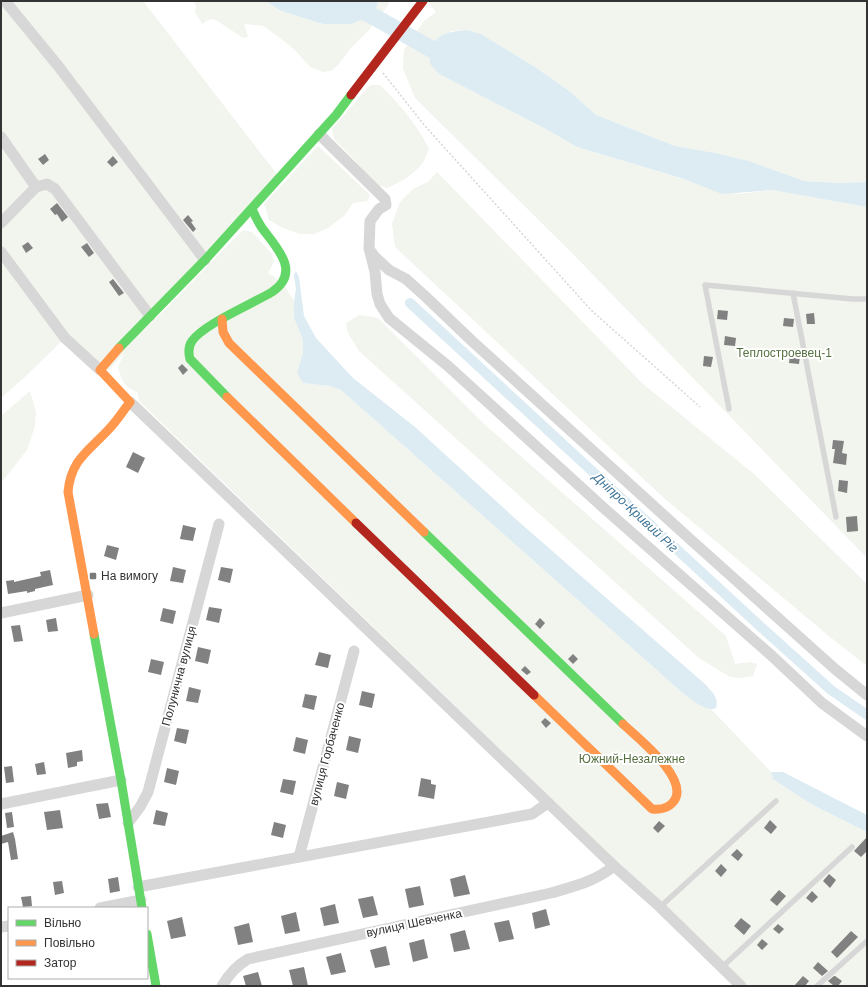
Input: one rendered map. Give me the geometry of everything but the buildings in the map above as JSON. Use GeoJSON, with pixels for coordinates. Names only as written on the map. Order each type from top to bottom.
{"type":"FeatureCollection","features":[{"type":"Feature","properties":{"kind":"street"},"geometry":{"type":"LineString","coordinates":[[5,1],[59,67],[205,260]]}},
{"type":"Feature","properties":{"kind":"street"},"geometry":{"type":"LineString","coordinates":[[100,370],[205,260],[336,115],[423,1]]}},
{"type":"Feature","properties":{"kind":"street"},"geometry":{"type":"LineString","coordinates":[[319,134],[386,199],[386,205],[379,210],[370,221],[369,249],[375,272],[377,294],[380,304],[389,318],[448,366],[606,510],[772,656],[822,703],[867,736]]}},
{"type":"Feature","properties":{"kind":"street"},"geometry":{"type":"LineString","coordinates":[[1,137],[36,187]]}},
{"type":"Feature","properties":{"kind":"street"},"geometry":{"type":"LineString","coordinates":[[1,223],[36,187],[47,184],[55,189],[150,316]]}},
{"type":"Feature","properties":{"kind":"street"},"geometry":{"type":"LineString","coordinates":[[222,319],[222,331],[224,337],[229,343],[666,766],[677,784],[678,792],[675,800],[661,810],[652,809],[244,415],[190,359],[188,355],[188,346],[200,333],[222,319],[275,291],[283,283],[286,265],[284,256],[262,229],[252,209]]}},
{"type":"Feature","properties":{"kind":"street"},"geometry":{"type":"LineString","coordinates":[[369,249],[389,270],[406,279],[472,341],[685,534],[829,663],[867,695]]}},
{"type":"Feature","properties":{"kind":"street"},"geometry":{"type":"LineString","coordinates":[[1,252],[65,338],[100,370],[130,402],[548,803],[741,986]]}},
{"type":"Feature","properties":{"kind":"street"},"geometry":{"type":"LineString","coordinates":[[110,907],[142,904],[88,595],[68,492],[69,478],[79,458],[107,432],[130,402]]}},
{"type":"Feature","properties":{"kind":"street","name":"Полунична вулиця"},"geometry":{"type":"LineString","coordinates":[[128,823],[140,807],[148,792],[219,524]]}},
{"type":"Feature","properties":{"kind":"street"},"geometry":{"type":"LineString","coordinates":[[1,613],[88,595]]}},
{"type":"Feature","properties":{"kind":"street","name":"вулиця Горбаченко"},"geometry":{"type":"LineString","coordinates":[[299,857],[354,651]]}},
{"type":"Feature","properties":{"kind":"street"},"geometry":{"type":"LineString","coordinates":[[1,804],[121,780]]}},
{"type":"Feature","properties":{"kind":"street"},"geometry":{"type":"LineString","coordinates":[[138,887],[532,814],[548,803]]}},
{"type":"Feature","properties":{"kind":"street","name":"вулиця Шевченка"},"geometry":{"type":"LineString","coordinates":[[222,986],[230,973],[238,965],[248,959],[551,893],[585,883],[602,876],[614,866]]}},
{"type":"Feature","properties":{"kind":"street"},"geometry":{"type":"LineString","coordinates":[[148,940],[156,986]]}},
{"type":"Feature","properties":{"kind":"lane"},"geometry":{"type":"LineString","coordinates":[[729,409],[705,285],[853,299],[867,299]]}},
{"type":"Feature","properties":{"kind":"lane"},"geometry":{"type":"LineString","coordinates":[[793,293],[836,517]]}},
{"type":"Feature","properties":{"kind":"lane"},"geometry":{"type":"LineString","coordinates":[[660,908],[776,801]]}},
{"type":"Feature","properties":{"kind":"lane"},"geometry":{"type":"LineString","coordinates":[[722,967],[852,847]]}},
{"type":"Feature","properties":{"kind":"lane"},"geometry":{"type":"LineString","coordinates":[[817,986],[867,941]]}},
{"type":"Feature","properties":{"kind":"path"},"geometry":{"type":"LineString","coordinates":[[375,64],[425,126],[591,310],[700,407]]}},
{"type":"Feature","properties":{"kind":"green space"},"geometry":{"type":"Polygon","coordinates":[[[1,1],[143,1],[280,178],[109,370],[65,338],[1,398],[1,1]]]}},
{"type":"Feature","properties":{"kind":"green space"},"geometry":{"type":"Polygon","coordinates":[[[194,1],[266,1],[281,11],[323,24],[351,24],[378,5],[376,1],[389,1],[389,4],[368,31],[350,49],[338,65],[331,71],[323,72],[310,67],[294,49],[264,26],[244,24],[248,37],[243,38],[216,20],[210,19],[202,24],[195,12],[196,6],[194,1]]]}},
{"type":"Feature","properties":{"kind":"green space","name":"Теплостроевец-1"},"geometry":{"type":"Polygon","coordinates":[[[428,1],[867,1],[867,182],[840,183],[804,181],[749,161],[675,146],[596,115],[568,90],[535,67],[481,34],[467,30],[451,31],[430,64],[439,74],[544,128],[577,147],[696,183],[738,194],[772,190],[867,207],[867,558],[570,251],[415,98],[403,69],[404,50],[424,21],[436,12],[428,1]]]}},
{"type":"Feature","properties":{"kind":"green space"},"geometry":{"type":"Polygon","coordinates":[[[370,85],[380,85],[394,99],[413,123],[429,149],[424,161],[417,170],[387,188],[376,184],[334,139],[332,129],[370,85]]]}},
{"type":"Feature","properties":{"kind":"green space"},"geometry":{"type":"Polygon","coordinates":[[[318,146],[370,195],[367,201],[353,203],[344,216],[328,228],[314,234],[300,234],[283,228],[269,220],[264,204],[318,146]]]}},
{"type":"Feature","properties":{"kind":"green space"},"geometry":{"type":"Polygon","coordinates":[[[437,172],[643,384],[754,474],[867,584],[867,666],[830,637],[664,498],[395,247],[392,224],[400,202],[413,189],[428,182],[437,172]]]}},
{"type":"Feature","properties":{"kind":"green space","name":"Южний-Незалежне"},"geometry":{"type":"Polygon","coordinates":[[[243,230],[252,232],[272,254],[274,262],[268,273],[283,283],[294,301],[294,318],[303,340],[303,353],[300,363],[303,383],[330,386],[341,390],[672,683],[694,701],[711,709],[771,772],[773,779],[811,804],[867,832],[867,986],[741,986],[637,881],[139,401],[138,393],[124,383],[118,367],[126,349],[243,230]]]}},
{"type":"Feature","properties":{"kind":"green space"},"geometry":{"type":"Polygon","coordinates":[[[359,315],[378,318],[484,424],[726,636],[735,664],[751,662],[757,664],[753,676],[740,678],[730,677],[699,658],[359,351],[348,333],[346,323],[359,315]]]}},
{"type":"Feature","properties":{"kind":"green space"},"geometry":{"type":"Polygon","coordinates":[[[30,391],[36,412],[35,426],[27,450],[1,483],[1,416],[30,391]]]}},
{"type":"Feature","properties":{"kind":"shaded area"},"geometry":{"type":"Polygon","coordinates":[[[266,1],[376,1],[378,5],[367,17],[351,24],[323,24],[281,11],[266,1]]]}},
{"type":"Feature","properties":{"kind":"shaded area"},"geometry":{"type":"Polygon","coordinates":[[[467,30],[481,34],[535,67],[568,90],[596,115],[675,146],[749,161],[804,181],[840,183],[867,182],[867,207],[772,190],[722,194],[684,179],[577,147],[544,128],[439,74],[430,64],[432,47],[435,41],[444,34],[467,30]]]}},
{"type":"Feature","properties":{"kind":"shaded area"},"geometry":{"type":"Polygon","coordinates":[[[296,271],[299,277],[304,316],[316,338],[353,378],[415,427],[519,522],[705,684],[716,698],[716,708],[710,709],[704,707],[679,690],[341,390],[330,386],[303,383],[297,373],[303,353],[303,340],[294,318],[296,289],[294,275],[296,271]]]}},
{"type":"Feature","properties":{"kind":"shaded area"},"geometry":{"type":"Polygon","coordinates":[[[771,772],[783,772],[867,815],[867,832],[811,804],[773,779],[771,772]]]}},
{"type":"Feature","properties":{"kind":"waterway"},"geometry":{"type":"LineString","coordinates":[[346,1],[451,60]]}},
{"type":"Feature","properties":{"kind":"waterway","name":"Дніпро-Кривий Ріг"},"geometry":{"type":"LineString","coordinates":[[410,303],[762,628],[831,690],[867,715]]}},
{"type":"Feature","properties":{"kind":"traffic: fast"},"geometry":{"type":"LineString","coordinates":[[119,348],[205,260],[336,115],[351,95]]}},
{"type":"Feature","properties":{"kind":"traffic: fast"},"geometry":{"type":"LineString","coordinates":[[227,397],[190,359],[189,350],[192,341],[207,328],[217,321],[272,292],[281,284],[285,276],[286,268],[284,260],[274,243],[261,226],[252,209]]}},
{"type":"Feature","properties":{"kind":"traffic: fast"},"geometry":{"type":"LineString","coordinates":[[424,532],[623,724]]}},
{"type":"Feature","properties":{"kind":"traffic: fast"},"geometry":{"type":"LineString","coordinates":[[94,634],[121,780],[142,907]]}},
{"type":"Feature","properties":{"kind":"traffic: fast"},"geometry":{"type":"LineString","coordinates":[[148,940],[156,986]]}},
{"type":"Feature","properties":{"kind":"traffic: slow"},"geometry":{"type":"LineString","coordinates":[[222,319],[223,332],[229,343],[424,532]]}},
{"type":"Feature","properties":{"kind":"traffic: slow"},"geometry":{"type":"LineString","coordinates":[[94,634],[68,492],[73,471],[77,463],[112,426],[130,402],[100,370],[119,348]]}},
{"type":"Feature","properties":{"kind":"traffic: slow"},"geometry":{"type":"LineString","coordinates":[[227,397],[356,523]]}},
{"type":"Feature","properties":{"kind":"traffic: slow"},"geometry":{"type":"LineString","coordinates":[[534,695],[652,809],[667,807],[674,801],[677,792],[675,782],[669,771],[660,760],[623,724]]}},
{"type":"Feature","properties":{"kind":"traffic: jam"},"geometry":{"type":"LineString","coordinates":[[351,95],[423,1]]}},
{"type":"Feature","properties":{"kind":"traffic: jam"},"geometry":{"type":"LineString","coordinates":[[356,523],[534,695]]}},
{"type":"Feature","properties":{"kind":"place","name":"На вимогу"},"geometry":{"type":"Point","coordinates":[93,576]}}]}
